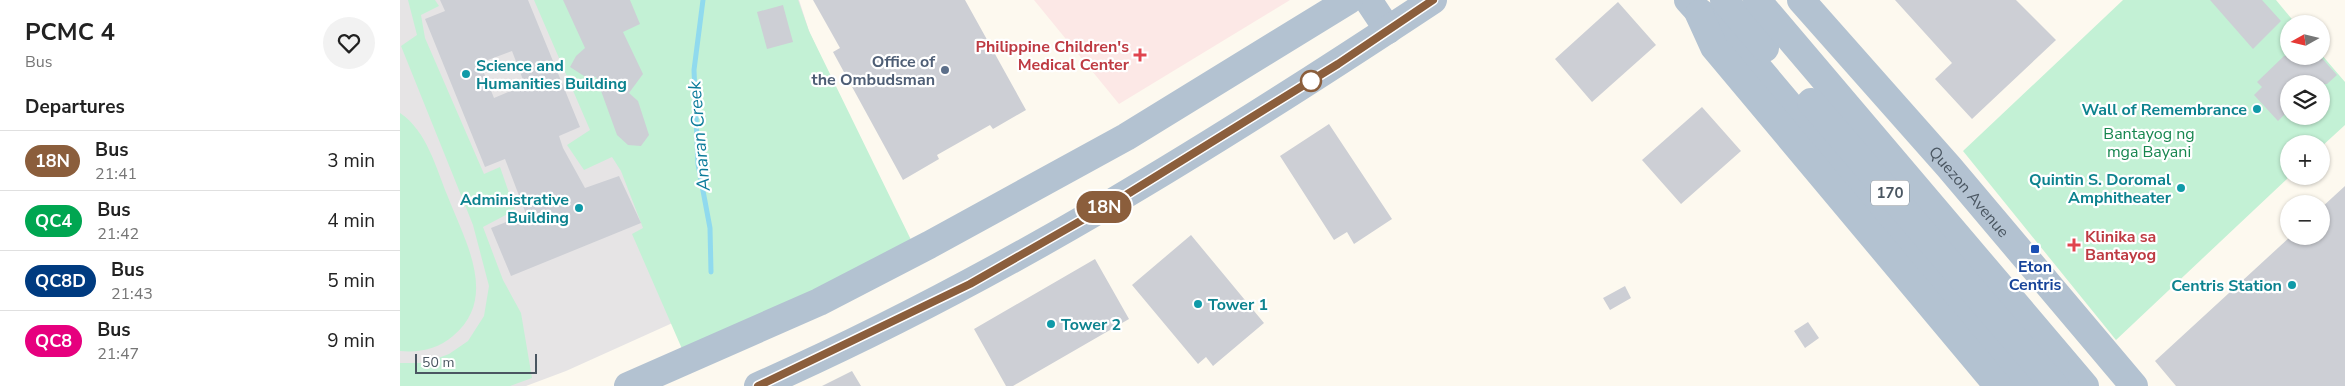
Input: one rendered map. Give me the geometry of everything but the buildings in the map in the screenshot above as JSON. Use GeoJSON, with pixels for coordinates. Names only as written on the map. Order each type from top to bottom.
{"type":"FeatureCollection","features":[{"type":"Feature","properties":{"kind":"main road"},"geometry":{"type":"LineString","coordinates":[[628,386],[819,302],[929,245],[1126,137],[1349,0]]}},
{"type":"Feature","properties":{"kind":"main road"},"geometry":{"type":"LineString","coordinates":[[1368,0],[1388,30]]}},
{"type":"Feature","properties":{"kind":"main road"},"geometry":{"type":"LineString","coordinates":[[758,386],[970,284],[1170,170],[1330,69],[1433,0]]}},
{"type":"Feature","properties":{"kind":"main road","name":"170"},"geometry":{"type":"LineString","coordinates":[[1724,0],[2055,386]]}},
{"type":"Feature","properties":{"kind":"main road","name":"170"},"geometry":{"type":"LineString","coordinates":[[1757,0],[2085,386]]}},
{"type":"Feature","properties":{"kind":"main road","name":"Quezon Avenue"},"geometry":{"type":"LineString","coordinates":[[1782,0],[2106,386]]}},
{"type":"Feature","properties":{"kind":"main road","name":"Quezon Avenue"},"geometry":{"type":"LineString","coordinates":[[1801,0],[1949,167],[2134,386]]}},
{"type":"Feature","properties":{"kind":"main road","name":"170"},"geometry":{"type":"LineString","coordinates":[[1693,5],[1714,47],[1998,386]]}},
{"type":"Feature","properties":{"kind":"main road","name":"170"},"geometry":{"type":"LineString","coordinates":[[1693,5],[1732,36],[2026,386]]}},
{"type":"Feature","properties":{"kind":"shaded area"},"geometry":{"type":"Polygon","coordinates":[[[400,0],[2345,0],[2345,386],[400,386],[400,0]]]}},
{"type":"Feature","properties":{"kind":"shaded area"},"geometry":{"type":"Polygon","coordinates":[[[400,0],[799,0],[809,31],[894,217],[668,325],[566,371],[526,386],[400,386],[400,0]]]}},
{"type":"Feature","properties":{"kind":"shaded area","name":"Philippine Children's Medical Center"},"geometry":{"type":"Polygon","coordinates":[[[1034,0],[1290,0],[1119,104],[1034,0]]]}},
{"type":"Feature","properties":{"kind":"green space"},"geometry":{"type":"Polygon","coordinates":[[[408,0],[435,0],[439,6],[421,15],[425,38],[484,174],[500,167],[515,210],[483,227],[503,280],[521,313],[532,378],[510,386],[400,386],[400,363],[425,363],[449,354],[468,341],[484,316],[489,286],[473,225],[401,46],[417,35],[408,0]]]}},
{"type":"Feature","properties":{"kind":"green space"},"geometry":{"type":"Polygon","coordinates":[[[534,0],[798,0],[809,31],[914,246],[686,358],[632,234],[643,228],[621,171],[612,157],[584,170],[567,145],[590,130],[534,0]]]}},
{"type":"Feature","properties":{"kind":"green space","name":"Bantayog ng mga Bayani"},"geometry":{"type":"Polygon","coordinates":[[[2123,0],[2276,0],[2288,15],[2280,15],[2280,65],[2330,64],[2345,82],[2345,125],[2330,139],[2330,135],[2280,135],[2280,185],[2116,340],[1963,151],[2123,0]]]}},
{"type":"Feature","properties":{"kind":"green space"},"geometry":{"type":"Polygon","coordinates":[[[400,113],[417,130],[430,151],[469,250],[476,287],[474,304],[467,321],[453,336],[435,347],[414,351],[400,351],[400,113]]]}},
{"type":"Feature","properties":{"kind":"waterway","name":"Anaran Creek"},"geometry":{"type":"LineString","coordinates":[[703,0],[694,70],[698,164],[710,228],[711,272]]}},
{"type":"Feature","properties":{"kind":"bus line","name":"18N"},"geometry":{"type":"LineString","coordinates":[[758,386],[970,284],[1170,170],[1338,64],[1433,0]]}},
{"type":"Feature","properties":{"kind":"place","name":"Philippine Children's Medical Center"},"geometry":{"type":"Point","coordinates":[1140,55]}},
{"type":"Feature","properties":{"kind":"place","name":"Office of the Ombudsman"},"geometry":{"type":"Point","coordinates":[945,70]}},
{"type":"Feature","properties":{"kind":"place","name":"Science and Humanities Building"},"geometry":{"type":"Point","coordinates":[466,74]}},
{"type":"Feature","properties":{"kind":"place","name":"Wall of Remembrance"},"geometry":{"type":"Point","coordinates":[2257,109]}},
{"type":"Feature","properties":{"kind":"place","name":"Quintin S. Doromal Amphitheater"},"geometry":{"type":"Point","coordinates":[2181,188]}},
{"type":"Feature","properties":{"kind":"place","name":"Administrative Building"},"geometry":{"type":"Point","coordinates":[579,208]}},
{"type":"Feature","properties":{"kind":"place","name":"Klinika sa Bantayog"},"geometry":{"type":"Point","coordinates":[2074,245]}},
{"type":"Feature","properties":{"kind":"place","name":"Eton Centris"},"geometry":{"type":"Point","coordinates":[2035,249]}},
{"type":"Feature","properties":{"kind":"place","name":"Centris Station"},"geometry":{"type":"Point","coordinates":[2292,285]}},
{"type":"Feature","properties":{"kind":"place","name":"Tower 1"},"geometry":{"type":"Point","coordinates":[1198,304]}},
{"type":"Feature","properties":{"kind":"place","name":"Tower 2"},"geometry":{"type":"Point","coordinates":[1051,324]}}]}
